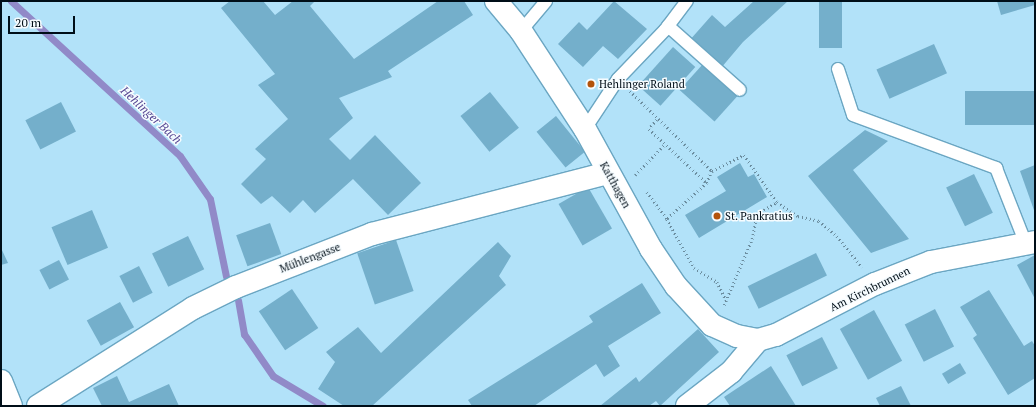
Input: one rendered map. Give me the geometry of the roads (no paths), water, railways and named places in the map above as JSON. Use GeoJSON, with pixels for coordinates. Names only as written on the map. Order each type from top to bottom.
{"type":"FeatureCollection","features":[{"type":"Feature","properties":{"kind":"street","name":"Katthagen"},"geometry":{"type":"LineString","coordinates":[[496,1],[521,31],[585,129],[651,249],[696,311],[712,325],[737,336],[758,340]]}},
{"type":"Feature","properties":{"kind":"street","name":"Mühlengasse"},"geometry":{"type":"LineString","coordinates":[[38,406],[193,308],[236,287],[372,234],[608,173]]}},
{"type":"Feature","properties":{"kind":"street","name":"Am Kirchbrunnen"},"geometry":{"type":"LineString","coordinates":[[758,340],[796,326],[902,271],[931,262],[1031,243]]}},
{"type":"Feature","properties":{"kind":"street"},"geometry":{"type":"LineString","coordinates":[[687,406],[731,372],[758,340]]}},
{"type":"Feature","properties":{"kind":"street"},"geometry":{"type":"LineString","coordinates":[[1,381],[11,406]]}},
{"type":"Feature","properties":{"kind":"lane"},"geometry":{"type":"LineString","coordinates":[[521,31],[546,1]]}},
{"type":"Feature","properties":{"kind":"lane"},"geometry":{"type":"LineString","coordinates":[[585,129],[618,79],[667,28],[687,1]]}},
{"type":"Feature","properties":{"kind":"lane"},"geometry":{"type":"LineString","coordinates":[[667,28],[740,90]]}},
{"type":"Feature","properties":{"kind":"lane"},"geometry":{"type":"LineString","coordinates":[[838,69],[853,116],[996,168],[1031,243]]}},
{"type":"Feature","properties":{"kind":"waterway","name":"Hehlinger Bach"},"geometry":{"type":"LineString","coordinates":[[11,1],[180,156],[210,199],[226,276]]}},
{"type":"Feature","properties":{"kind":"waterway","name":"Hehlinger Bach"},"geometry":{"type":"LineString","coordinates":[[238,300],[244,334],[273,376],[323,406]]}},
{"type":"Feature","properties":{"kind":"place","name":"Hehlinger Roland"},"geometry":{"type":"Point","coordinates":[591,84]}},
{"type":"Feature","properties":{"kind":"place","name":"St. Pankratius"},"geometry":{"type":"Point","coordinates":[717,216]}}]}
